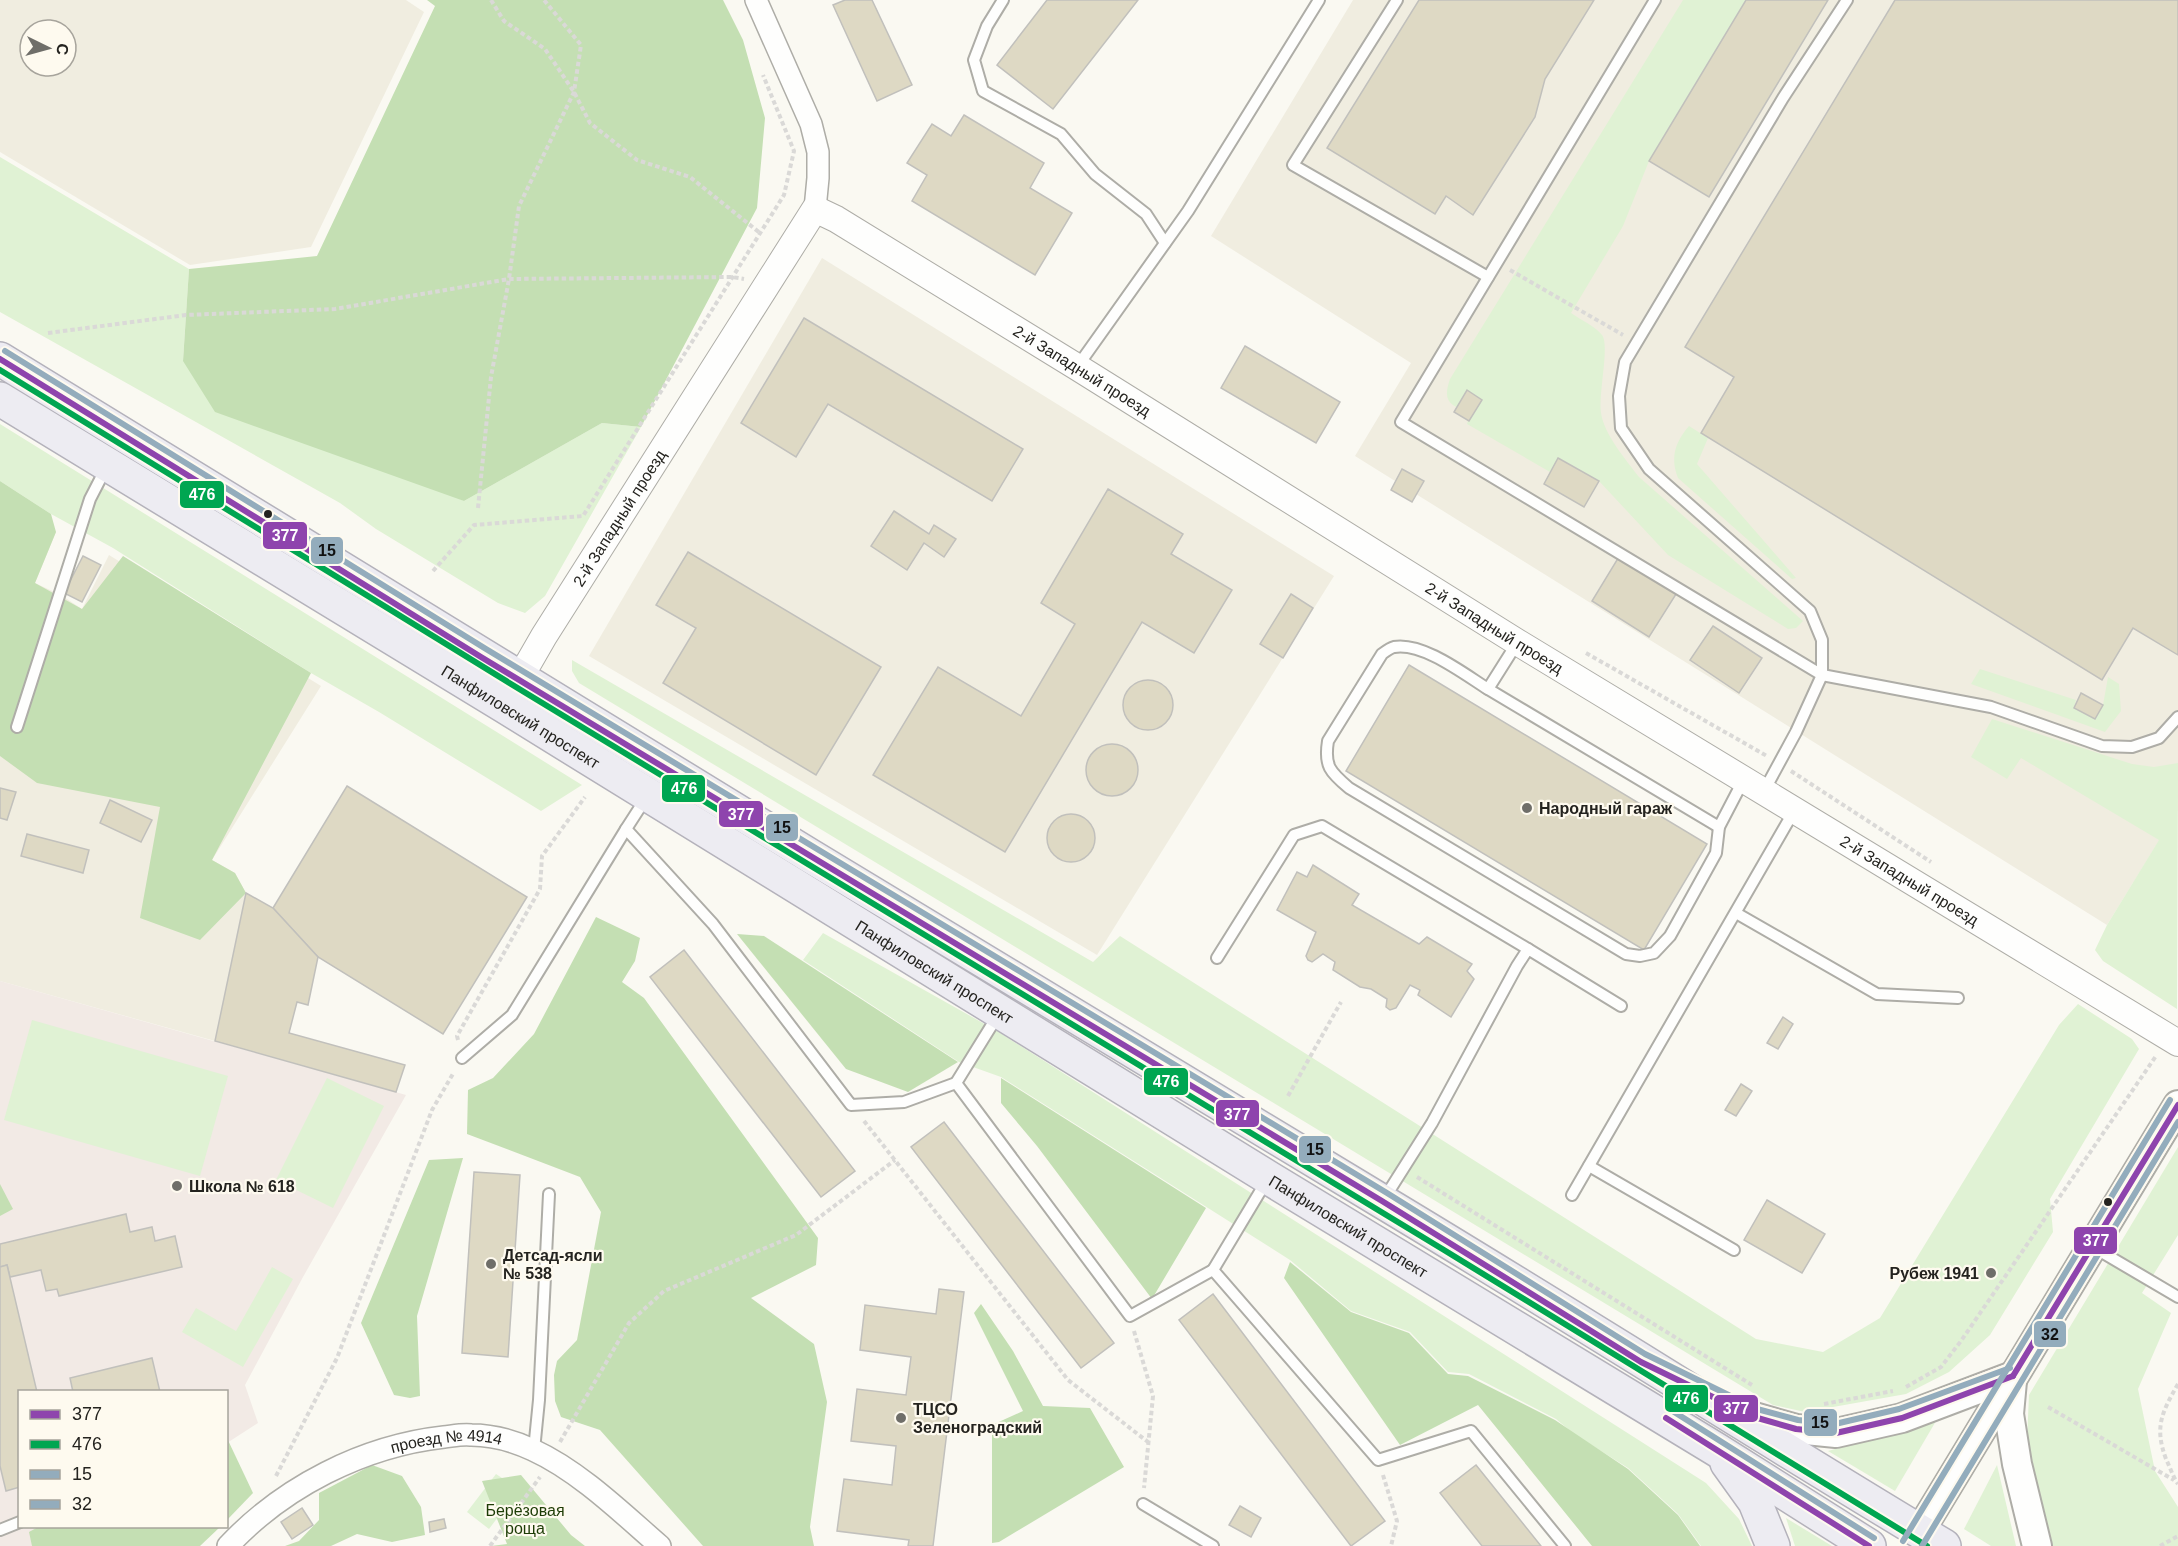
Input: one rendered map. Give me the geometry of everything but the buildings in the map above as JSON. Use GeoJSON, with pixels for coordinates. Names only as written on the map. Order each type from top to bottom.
{"type":"FeatureCollection","features":[{"type":"Feature","properties":{"kind":"main road","name":"Панфиловский проспект"},"geometry":{"type":"LineString","coordinates":[[0,359],[512,693],[648,796],[1717,1450],[1869,1546]]}},
{"type":"Feature","properties":{"kind":"main road","name":"Панфиловский проспект"},"geometry":{"type":"LineString","coordinates":[[0,399],[512,693],[1382,1201],[1925,1541]]}},
{"type":"Feature","properties":{"kind":"main road"},"geometry":{"type":"LineString","coordinates":[[1925,1541],[2013,1376],[2178,1105]]}},
{"type":"Feature","properties":{"kind":"main road"},"geometry":{"type":"LineString","coordinates":[[1641,1362],[1754,1417],[1796,1429],[1836,1433],[1902,1418],[2013,1376]]}},
{"type":"Feature","properties":{"kind":"main road"},"geometry":{"type":"LineString","coordinates":[[2013,1376],[2009,1414],[2017,1464],[2037,1546]]}},
{"type":"Feature","properties":{"kind":"main road"},"geometry":{"type":"LineString","coordinates":[[1717,1450],[1755,1502],[1773,1546]]}},
{"type":"Feature","properties":{"kind":"street","name":"2-й Западный проезд"},"geometry":{"type":"LineString","coordinates":[[512,693],[544,636],[814,209],[818,178],[818,152],[812,124],[756,0]]}},
{"type":"Feature","properties":{"kind":"street","name":"2-й Западный проезд"},"geometry":{"type":"LineString","coordinates":[[814,209],[836,219],[1517,642],[2173,1040]]}},
{"type":"Feature","properties":{"kind":"street","name":"проезд № 4914"},"geometry":{"type":"LineString","coordinates":[[228,1546],[247,1526],[297,1490],[346,1464],[388,1447],[470,1434],[502,1439],[534,1450],[569,1471],[660,1546]]}},
{"type":"Feature","properties":{"kind":"lane"},"geometry":{"type":"LineString","coordinates":[[1003,0],[987,26],[974,60],[983,91],[1061,135],[1095,174],[1146,214],[1165,243]]}},
{"type":"Feature","properties":{"kind":"lane"},"geometry":{"type":"LineString","coordinates":[[1077,367],[1188,211],[1319,0]]}},
{"type":"Feature","properties":{"kind":"lane"},"geometry":{"type":"LineString","coordinates":[[1397,0],[1293,165],[1488,277]]}},
{"type":"Feature","properties":{"kind":"lane"},"geometry":{"type":"LineString","coordinates":[[1655,0],[1401,422],[1822,675],[1990,707],[2102,746],[2132,747],[2159,738],[2178,717]]}},
{"type":"Feature","properties":{"kind":"lane"},"geometry":{"type":"LineString","coordinates":[[1719,827],[1438,658],[1420,650],[1404,647],[1392,647],[1382,654],[1328,741],[1325,757],[1331,772],[1349,788],[1626,954],[1640,956],[1654,953],[1670,936],[1716,853],[1719,827],[1797,732],[1822,675],[1822,640],[1810,611],[1649,469],[1621,428],[1618,396],[1625,362],[1783,98],[1847,0]]}},
{"type":"Feature","properties":{"kind":"lane"},"geometry":{"type":"LineString","coordinates":[[17,727],[90,499],[108,463]]}},
{"type":"Feature","properties":{"kind":"lane"},"geometry":{"type":"LineString","coordinates":[[1488,689],[1517,642]]}},
{"type":"Feature","properties":{"kind":"lane"},"geometry":{"type":"LineString","coordinates":[[462,1058],[512,1015],[648,796]]}},
{"type":"Feature","properties":{"kind":"lane"},"geometry":{"type":"LineString","coordinates":[[1572,1195],[1795,810]]}},
{"type":"Feature","properties":{"kind":"lane"},"geometry":{"type":"LineString","coordinates":[[1217,958],[1294,835],[1322,826],[1621,1006]]}},
{"type":"Feature","properties":{"kind":"lane"},"geometry":{"type":"LineString","coordinates":[[626,829],[713,924],[851,1105],[904,1102],[956,1083],[999,1012]]}},
{"type":"Feature","properties":{"kind":"lane"},"geometry":{"type":"LineString","coordinates":[[1736,913],[1877,994],[1958,998]]}},
{"type":"Feature","properties":{"kind":"lane"},"geometry":{"type":"LineString","coordinates":[[1382,1201],[1432,1123],[1528,949]]}},
{"type":"Feature","properties":{"kind":"lane"},"geometry":{"type":"LineString","coordinates":[[956,1083],[1130,1316],[1213,1270],[1249,1207],[1269,1178]]}},
{"type":"Feature","properties":{"kind":"lane"},"geometry":{"type":"LineString","coordinates":[[1589,1166],[1734,1250]]}},
{"type":"Feature","properties":{"kind":"lane"},"geometry":{"type":"LineString","coordinates":[[534,1450],[539,1400],[549,1194]]}},
{"type":"Feature","properties":{"kind":"lane"},"geometry":{"type":"LineString","coordinates":[[2093,1247],[2178,1297]]}},
{"type":"Feature","properties":{"kind":"lane"},"geometry":{"type":"LineString","coordinates":[[1213,1270],[1378,1460],[1471,1431],[1565,1546]]}},
{"type":"Feature","properties":{"kind":"lane"},"geometry":{"type":"LineString","coordinates":[[1143,1504],[1213,1546]]}},
{"type":"Feature","properties":{"kind":"lane"},"geometry":{"type":"LineString","coordinates":[[0,1530],[18,1523]]}},
{"type":"Feature","properties":{"kind":"path"},"geometry":{"type":"LineString","coordinates":[[491,0],[504,21],[545,49],[574,92],[590,123],[637,160],[690,177],[760,233]]}},
{"type":"Feature","properties":{"kind":"path"},"geometry":{"type":"LineString","coordinates":[[478,508],[491,377],[509,279],[519,206],[574,92],[582,45],[544,0]]}},
{"type":"Feature","properties":{"kind":"path"},"geometry":{"type":"LineString","coordinates":[[433,571],[474,525],[583,516],[784,195],[794,151],[759,65]]}},
{"type":"Feature","properties":{"kind":"path"},"geometry":{"type":"LineString","coordinates":[[1497,262],[1636,343]]}},
{"type":"Feature","properties":{"kind":"path"},"geometry":{"type":"LineString","coordinates":[[48,333],[186,315],[335,309],[509,279],[732,277],[768,283]]}},
{"type":"Feature","properties":{"kind":"path"},"geometry":{"type":"LineString","coordinates":[[275,1478],[337,1358],[432,1110],[462,1058],[457,1036],[540,889],[542,856],[585,797]]}},
{"type":"Feature","properties":{"kind":"path"},"geometry":{"type":"LineString","coordinates":[[1288,1096],[1341,1002]]}},
{"type":"Feature","properties":{"kind":"path"},"geometry":{"type":"LineString","coordinates":[[1814,1406],[1900,1390],[1941,1367],[2173,1040]]}},
{"type":"Feature","properties":{"kind":"path"},"geometry":{"type":"LineString","coordinates":[[851,1105],[1068,1380],[1149,1442]]}},
{"type":"Feature","properties":{"kind":"path"},"geometry":{"type":"LineString","coordinates":[[556,1449],[629,1323],[663,1291],[796,1235],[895,1160]]}},
{"type":"Feature","properties":{"kind":"path"},"geometry":{"type":"LineString","coordinates":[[1403,1168],[1757,1389]]}},
{"type":"Feature","properties":{"kind":"path"},"geometry":{"type":"LineString","coordinates":[[1130,1316],[1153,1396],[1143,1504]]}},
{"type":"Feature","properties":{"kind":"path"},"geometry":{"type":"LineString","coordinates":[[2178,1384],[2163,1410],[2159,1429],[2162,1446],[2178,1484]]}},
{"type":"Feature","properties":{"kind":"path"},"geometry":{"type":"LineString","coordinates":[[2048,1407],[2175,1479]]}},
{"type":"Feature","properties":{"kind":"path"},"geometry":{"type":"LineString","coordinates":[[1378,1460],[1397,1521],[1391,1546]]}},
{"type":"Feature","properties":{"kind":"path"},"geometry":{"type":"LineString","coordinates":[[490,1546],[544,1472]]}},
{"type":"Feature","properties":{"kind":"path"},"geometry":{"type":"LineString","coordinates":[[2160,1546],[2178,1536]]}},
{"type":"Feature","properties":{"kind":"shaded area"},"geometry":{"type":"Polygon","coordinates":[[[0,0],[406,0],[424,12],[311,247],[190,265],[0,152],[0,0]]]}},
{"type":"Feature","properties":{"kind":"shaded area"},"geometry":{"type":"Polygon","coordinates":[[[1353,0],[2178,0],[2178,810],[2107,925],[1355,456],[1411,363],[1211,236],[1353,0]]]}},
{"type":"Feature","properties":{"kind":"shaded area"},"geometry":{"type":"Polygon","coordinates":[[[822,258],[1334,576],[1097,955],[589,656],[822,258]]]}},
{"type":"Feature","properties":{"kind":"shaded area"},"geometry":{"type":"Polygon","coordinates":[[[0,494],[56,532],[35,583],[61,595],[82,609],[109,555],[321,686],[212,860],[235,873],[246,893],[215,1041],[0,981],[0,494]]]}},
{"type":"Feature","properties":{"kind":"shaded area","name":"Школа № 618"},"geometry":{"type":"Polygon","coordinates":[[[0,981],[406,1095],[245,1385],[258,1423],[228,1442],[228,1390],[18,1390],[18,1528],[216,1528],[199,1546],[0,1546],[0,981]]]}},
{"type":"Feature","properties":{"kind":"green space"},"geometry":{"type":"Polygon","coordinates":[[[427,0],[723,0],[743,40],[765,118],[757,208],[641,427],[602,423],[464,501],[215,412],[183,361],[189,269],[317,256],[435,6],[427,0]]]}},
{"type":"Feature","properties":{"kind":"green space"},"geometry":{"type":"Polygon","coordinates":[[[1683,0],[1746,0],[1649,161],[1623,226],[1571,313],[1596,329],[1604,340],[1601,413],[1606,429],[1622,455],[1639,477],[1803,621],[1796,628],[1788,629],[1668,555],[1599,481],[1559,458],[1550,472],[1467,424],[1470,414],[1453,405],[1447,393],[1450,379],[1683,0]]]}},
{"type":"Feature","properties":{"kind":"green space"},"geometry":{"type":"Polygon","coordinates":[[[0,157],[189,269],[183,360],[464,501],[602,423],[641,427],[545,596],[525,613],[498,603],[376,529],[340,503],[0,312],[0,157]]]}},
{"type":"Feature","properties":{"kind":"green space"},"geometry":{"type":"Polygon","coordinates":[[[0,424],[582,785],[541,811],[311,673],[113,548],[51,514],[0,481],[0,424]]]}},
{"type":"Feature","properties":{"kind":"green space"},"geometry":{"type":"Polygon","coordinates":[[[1689,426],[1708,438],[1697,464],[1796,578],[1792,579],[1678,478],[1674,464],[1675,451],[1680,438],[1689,426]]]}},
{"type":"Feature","properties":{"kind":"green space"},"geometry":{"type":"Polygon","coordinates":[[[0,481],[51,514],[56,532],[35,583],[82,609],[123,556],[311,673],[212,860],[235,873],[246,893],[200,940],[140,918],[160,807],[37,783],[0,756],[0,481]]]}},
{"type":"Feature","properties":{"kind":"green space"},"geometry":{"type":"Polygon","coordinates":[[[572,660],[1093,962],[1120,936],[1756,1339],[1823,1352],[1880,1318],[2059,1025],[2078,1004],[2132,1039],[2139,1049],[2050,1199],[2053,1232],[1990,1335],[1949,1372],[1906,1394],[1805,1412],[1773,1405],[579,683],[572,671],[572,660]]]}},
{"type":"Feature","properties":{"kind":"green space"},"geometry":{"type":"Polygon","coordinates":[[[1980,669],[2076,700],[2074,708],[2095,719],[2103,705],[2108,677],[2119,684],[2121,711],[2105,732],[1971,684],[1980,669]]]}},
{"type":"Feature","properties":{"kind":"green space"},"geometry":{"type":"Polygon","coordinates":[[[1992,719],[2132,764],[2154,767],[2178,763],[2177,1009],[2103,961],[2095,950],[2107,925],[2159,840],[2021,758],[2007,779],[1971,757],[1992,719]]]}},
{"type":"Feature","properties":{"kind":"green space"},"geometry":{"type":"Polygon","coordinates":[[[596,917],[640,938],[635,961],[622,982],[644,998],[818,1238],[816,1265],[751,1298],[814,1344],[827,1402],[810,1527],[814,1546],[703,1546],[600,1430],[561,1417],[555,1401],[554,1375],[557,1361],[577,1340],[601,1212],[580,1177],[467,1134],[468,1090],[493,1078],[534,1034],[596,917]]]}},
{"type":"Feature","properties":{"kind":"green space"},"geometry":{"type":"Polygon","coordinates":[[[823,933],[997,1031],[1706,1483],[1739,1519],[1752,1546],[1701,1546],[1678,1514],[1628,1468],[1574,1434],[1556,1419],[1469,1374],[1448,1372],[1410,1332],[1351,1311],[1290,1260],[1001,1077],[959,1062],[803,960],[823,933]]]}},
{"type":"Feature","properties":{"kind":"green space"},"geometry":{"type":"Polygon","coordinates":[[[737,934],[764,936],[958,1062],[908,1092],[846,1069],[737,934]]]}},
{"type":"Feature","properties":{"kind":"green space"},"geometry":{"type":"Polygon","coordinates":[[[32,1020],[228,1076],[200,1176],[4,1120],[32,1020]]]}},
{"type":"Feature","properties":{"kind":"green space"},"geometry":{"type":"Polygon","coordinates":[[[327,1078],[384,1106],[333,1208],[276,1180],[327,1078]]]}},
{"type":"Feature","properties":{"kind":"green space"},"geometry":{"type":"Polygon","coordinates":[[[1001,1078],[1206,1208],[1152,1299],[1037,1146],[1001,1103],[1001,1078]]]}},
{"type":"Feature","properties":{"kind":"green space"},"geometry":{"type":"Polygon","coordinates":[[[2178,1147],[2178,1235],[2142,1293],[2171,1313],[2138,1389],[2155,1471],[2178,1507],[2178,1546],[2053,1546],[2027,1440],[2029,1395],[2178,1147]]]}},
{"type":"Feature","properties":{"kind":"green space"},"geometry":{"type":"Polygon","coordinates":[[[463,1158],[417,1316],[420,1396],[410,1398],[394,1395],[361,1323],[429,1160],[463,1158]]]}},
{"type":"Feature","properties":{"kind":"green space"},"geometry":{"type":"Polygon","coordinates":[[[0,1184],[13,1209],[0,1216],[0,1184]]]}},
{"type":"Feature","properties":{"kind":"green space"},"geometry":{"type":"Polygon","coordinates":[[[1290,1262],[1351,1312],[1409,1333],[1448,1374],[1468,1376],[1555,1420],[1628,1469],[1678,1515],[1700,1546],[1592,1546],[1478,1405],[1400,1445],[1284,1278],[1290,1262]]]}},
{"type":"Feature","properties":{"kind":"green space"},"geometry":{"type":"Polygon","coordinates":[[[272,1267],[293,1279],[243,1367],[182,1332],[196,1308],[236,1331],[272,1267]]]}},
{"type":"Feature","properties":{"kind":"green space"},"geometry":{"type":"Polygon","coordinates":[[[981,1304],[1013,1351],[1043,1406],[1090,1408],[1124,1467],[999,1542],[992,1543],[992,1425],[1023,1411],[974,1313],[981,1304]]]}},
{"type":"Feature","properties":{"kind":"green space"},"geometry":{"type":"Polygon","coordinates":[[[1936,1421],[1895,1491],[1828,1451],[1936,1421]]]}},
{"type":"Feature","properties":{"kind":"green space"},"geometry":{"type":"Polygon","coordinates":[[[228,1440],[253,1493],[228,1519],[228,1440]]]}},
{"type":"Feature","properties":{"kind":"green space"},"geometry":{"type":"Polygon","coordinates":[[[372,1465],[402,1476],[421,1507],[425,1535],[392,1542],[357,1534],[331,1546],[285,1546],[299,1541],[319,1520],[319,1493],[372,1465]]]}},
{"type":"Feature","properties":{"kind":"green space"},"geometry":{"type":"Polygon","coordinates":[[[1997,1465],[2016,1546],[1991,1546],[1964,1529],[1997,1465]]]}},
{"type":"Feature","properties":{"kind":"green space"},"geometry":{"type":"Polygon","coordinates":[[[496,1474],[519,1489],[489,1529],[467,1512],[496,1474]]]}},
{"type":"Feature","properties":{"kind":"green space","name":"Берёзовая роща"},"geometry":{"type":"Polygon","coordinates":[[[521,1475],[571,1535],[585,1546],[491,1546],[507,1544],[482,1481],[521,1475]]]}},
{"type":"Feature","properties":{"kind":"green space"},"geometry":{"type":"Polygon","coordinates":[[[1786,1518],[1832,1546],[1795,1546],[1786,1518]]]}},
{"type":"Feature","properties":{"kind":"green space"},"geometry":{"type":"Polygon","coordinates":[[[36,1528],[219,1528],[200,1546],[32,1546],[29,1532],[36,1528]]]}},
{"type":"Feature","properties":{"kind":"transit line","name":"15"},"geometry":{"type":"LineString","coordinates":[[5,351],[486,649],[1387,1193],[1645,1354],[1757,1409],[1798,1420],[1835,1424],[1899,1409],[2010,1368]]}},
{"type":"Feature","properties":{"kind":"transit line","name":"377"},"geometry":{"type":"LineString","coordinates":[[0,359],[481,657],[1382,1201],[1641,1362],[1754,1417],[1796,1429],[1836,1433],[1902,1418],[2013,1376]]}},
{"type":"Feature","properties":{"kind":"transit line","name":"476"},"geometry":{"type":"LineString","coordinates":[[0,370],[511,684],[1927,1546]]}},
{"type":"Feature","properties":{"kind":"transit line","name":"15"},"geometry":{"type":"LineString","coordinates":[[1903,1541],[2170,1100]]}},
{"type":"Feature","properties":{"kind":"transit line","name":"377"},"geometry":{"type":"LineString","coordinates":[[2013,1376],[2178,1105]]}},
{"type":"Feature","properties":{"kind":"transit line","name":"32"},"geometry":{"type":"LineString","coordinates":[[1922,1546],[2178,1122]]}},
{"type":"Feature","properties":{"kind":"transit line","name":"15"},"geometry":{"type":"LineString","coordinates":[[1671,1410],[1874,1538]]}},
{"type":"Feature","properties":{"kind":"transit line","name":"377"},"geometry":{"type":"LineString","coordinates":[[1666,1418],[1869,1546]]}},
{"type":"Feature","properties":{"kind":"place","name":"Народный гараж"},"geometry":{"type":"Point","coordinates":[1527,808]}},
{"type":"Feature","properties":{"kind":"place","name":"Школа № 618"},"geometry":{"type":"Point","coordinates":[177,1186]}},
{"type":"Feature","properties":{"kind":"place","name":"Детсад-ясли № 538"},"geometry":{"type":"Point","coordinates":[491,1264]}},
{"type":"Feature","properties":{"kind":"place","name":"Рубеж 1941"},"geometry":{"type":"Point","coordinates":[1991,1273]}},
{"type":"Feature","properties":{"kind":"place","name":"ТЦСО Зеленоградский"},"geometry":{"type":"Point","coordinates":[901,1418]}}]}
